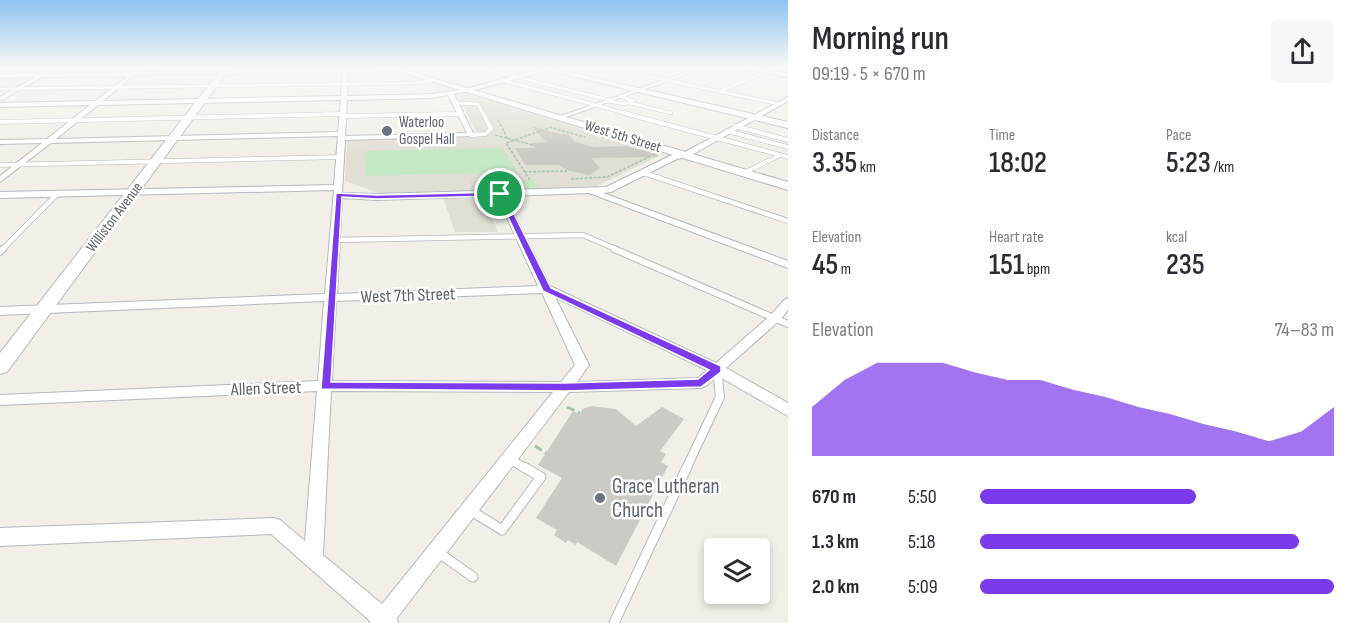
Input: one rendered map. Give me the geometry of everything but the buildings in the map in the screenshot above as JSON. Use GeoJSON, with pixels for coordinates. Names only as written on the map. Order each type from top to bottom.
{"type":"FeatureCollection","features":[{"type":"Feature","properties":{"kind":"main road","name":"Williston Avenue"},"geometry":{"type":"LineString","coordinates":[[0,367],[205,96]]}},
{"type":"Feature","properties":{"kind":"main road","name":"West 5th Street"},"geometry":{"type":"LineString","coordinates":[[484,96],[558,121],[685,155],[788,186]]}},
{"type":"Feature","properties":{"kind":"main road"},"geometry":{"type":"LineString","coordinates":[[664,96],[788,125]]}},
{"type":"Feature","properties":{"kind":"street"},"geometry":{"type":"LineString","coordinates":[[0,180],[105,96]]}},
{"type":"Feature","properties":{"kind":"street"},"geometry":{"type":"LineString","coordinates":[[0,105],[397,96]]}},
{"type":"Feature","properties":{"kind":"street"},"geometry":{"type":"LineString","coordinates":[[0,142],[471,135],[453,96]]}},
{"type":"Feature","properties":{"kind":"street"},"geometry":{"type":"LineString","coordinates":[[558,121],[620,96]]}},
{"type":"Feature","properties":{"kind":"street"},"geometry":{"type":"LineString","coordinates":[[314,559],[345,98]]}},
{"type":"Feature","properties":{"kind":"street"},"geometry":{"type":"LineString","coordinates":[[0,195],[339,191],[377,197],[608,190],[675,157],[685,155],[788,99]]}},
{"type":"Feature","properties":{"kind":"street"},"geometry":{"type":"LineString","coordinates":[[589,191],[788,265]]}},
{"type":"Feature","properties":{"kind":"street"},"geometry":{"type":"LineString","coordinates":[[0,537],[274,526],[384,622],[436,551],[582,366],[500,194]]}},
{"type":"Feature","properties":{"kind":"street","name":"West 7th Street"},"geometry":{"type":"LineString","coordinates":[[0,311],[547,289],[717,369],[788,410]]}},
{"type":"Feature","properties":{"kind":"street","name":"Allen Street"},"geometry":{"type":"LineString","coordinates":[[0,400],[325,386],[565,387],[701,383],[775,318],[788,302]]}},
{"type":"Feature","properties":{"kind":"lane"},"geometry":{"type":"LineString","coordinates":[[560,96],[788,157]]}},
{"type":"Feature","properties":{"kind":"lane"},"geometry":{"type":"LineString","coordinates":[[592,96],[671,113]]}},
{"type":"Feature","properties":{"kind":"lane"},"geometry":{"type":"LineString","coordinates":[[620,96],[634,101],[630,103]]}},
{"type":"Feature","properties":{"kind":"lane"},"geometry":{"type":"LineString","coordinates":[[743,96],[779,104]]}},
{"type":"Feature","properties":{"kind":"lane"},"geometry":{"type":"LineString","coordinates":[[456,103],[478,105],[491,129],[488,133],[471,135]]}},
{"type":"Feature","properties":{"kind":"lane"},"geometry":{"type":"LineString","coordinates":[[0,122],[461,114]]}},
{"type":"Feature","properties":{"kind":"lane"},"geometry":{"type":"LineString","coordinates":[[735,126],[788,140]]}},
{"type":"Feature","properties":{"kind":"lane"},"geometry":{"type":"LineString","coordinates":[[727,131],[788,147]]}},
{"type":"Feature","properties":{"kind":"lane"},"geometry":{"type":"LineString","coordinates":[[744,173],[780,154]]}},
{"type":"Feature","properties":{"kind":"lane"},"geometry":{"type":"LineString","coordinates":[[0,165],[341,157]]}},
{"type":"Feature","properties":{"kind":"lane"},"geometry":{"type":"LineString","coordinates":[[644,173],[788,221]]}},
{"type":"Feature","properties":{"kind":"lane"},"geometry":{"type":"LineString","coordinates":[[0,252],[57,194]]}},
{"type":"Feature","properties":{"kind":"lane"},"geometry":{"type":"LineString","coordinates":[[335,240],[583,234],[788,324]]}},
{"type":"Feature","properties":{"kind":"lane"},"geometry":{"type":"LineString","coordinates":[[614,623],[720,397],[717,369]]}},
{"type":"Feature","properties":{"kind":"lane"},"geometry":{"type":"LineString","coordinates":[[469,509],[502,530],[541,477],[508,459]]}},
{"type":"Feature","properties":{"kind":"lane"},"geometry":{"type":"LineString","coordinates":[[436,551],[473,577]]}},
{"type":"Feature","properties":{"kind":"path"},"geometry":{"type":"LineString","coordinates":[[530,180],[506,143],[549,127],[558,121]]}},
{"type":"Feature","properties":{"kind":"path"},"geometry":{"type":"LineString","coordinates":[[549,127],[587,137]]}},
{"type":"Feature","properties":{"kind":"path"},"geometry":{"type":"LineString","coordinates":[[488,133],[533,145]]}},
{"type":"Feature","properties":{"kind":"path"},"geometry":{"type":"LineString","coordinates":[[572,179],[607,177],[656,153],[645,150]]}},
{"type":"Feature","properties":{"kind":"path"},"geometry":{"type":"LineString","coordinates":[[524,172],[567,171]]}},
{"type":"Feature","properties":{"kind":"path"},"geometry":{"type":"LineString","coordinates":[[565,406],[580,413]]}},
{"type":"Feature","properties":{"kind":"path"},"geometry":{"type":"LineString","coordinates":[[535,446],[546,453]]}},
{"type":"Feature","properties":{"kind":"shaded area"},"geometry":{"type":"Polygon","coordinates":[[[458,96],[475,96],[663,154],[597,186],[481,190],[498,232],[455,232],[441,191],[379,193],[345,181],[347,140],[478,136],[458,96]]]}},
{"type":"Feature","properties":{"kind":"green space"},"geometry":{"type":"Polygon","coordinates":[[[502,148],[517,172],[366,176],[364,151],[502,148]]]}},
{"type":"Feature","properties":{"kind":"green space"},"geometry":{"type":"Polygon","coordinates":[[[532,180],[538,188],[488,190],[485,185],[499,181],[532,180]]]}},
{"type":"Feature","properties":{"kind":"place","name":"Waterloo Gospel Hall"},"geometry":{"type":"Point","coordinates":[387,131]}},
{"type":"Feature","properties":{"kind":"place","name":"Grace Lutheran Church"},"geometry":{"type":"Point","coordinates":[600,498]}},
{"type":"Feature","properties":{"kind":"route"},"geometry":{"type":"LineString","coordinates":[[500,194],[547,289],[717,369],[701,383],[565,387],[325,386],[339,195],[377,197],[500,194]]}}]}
